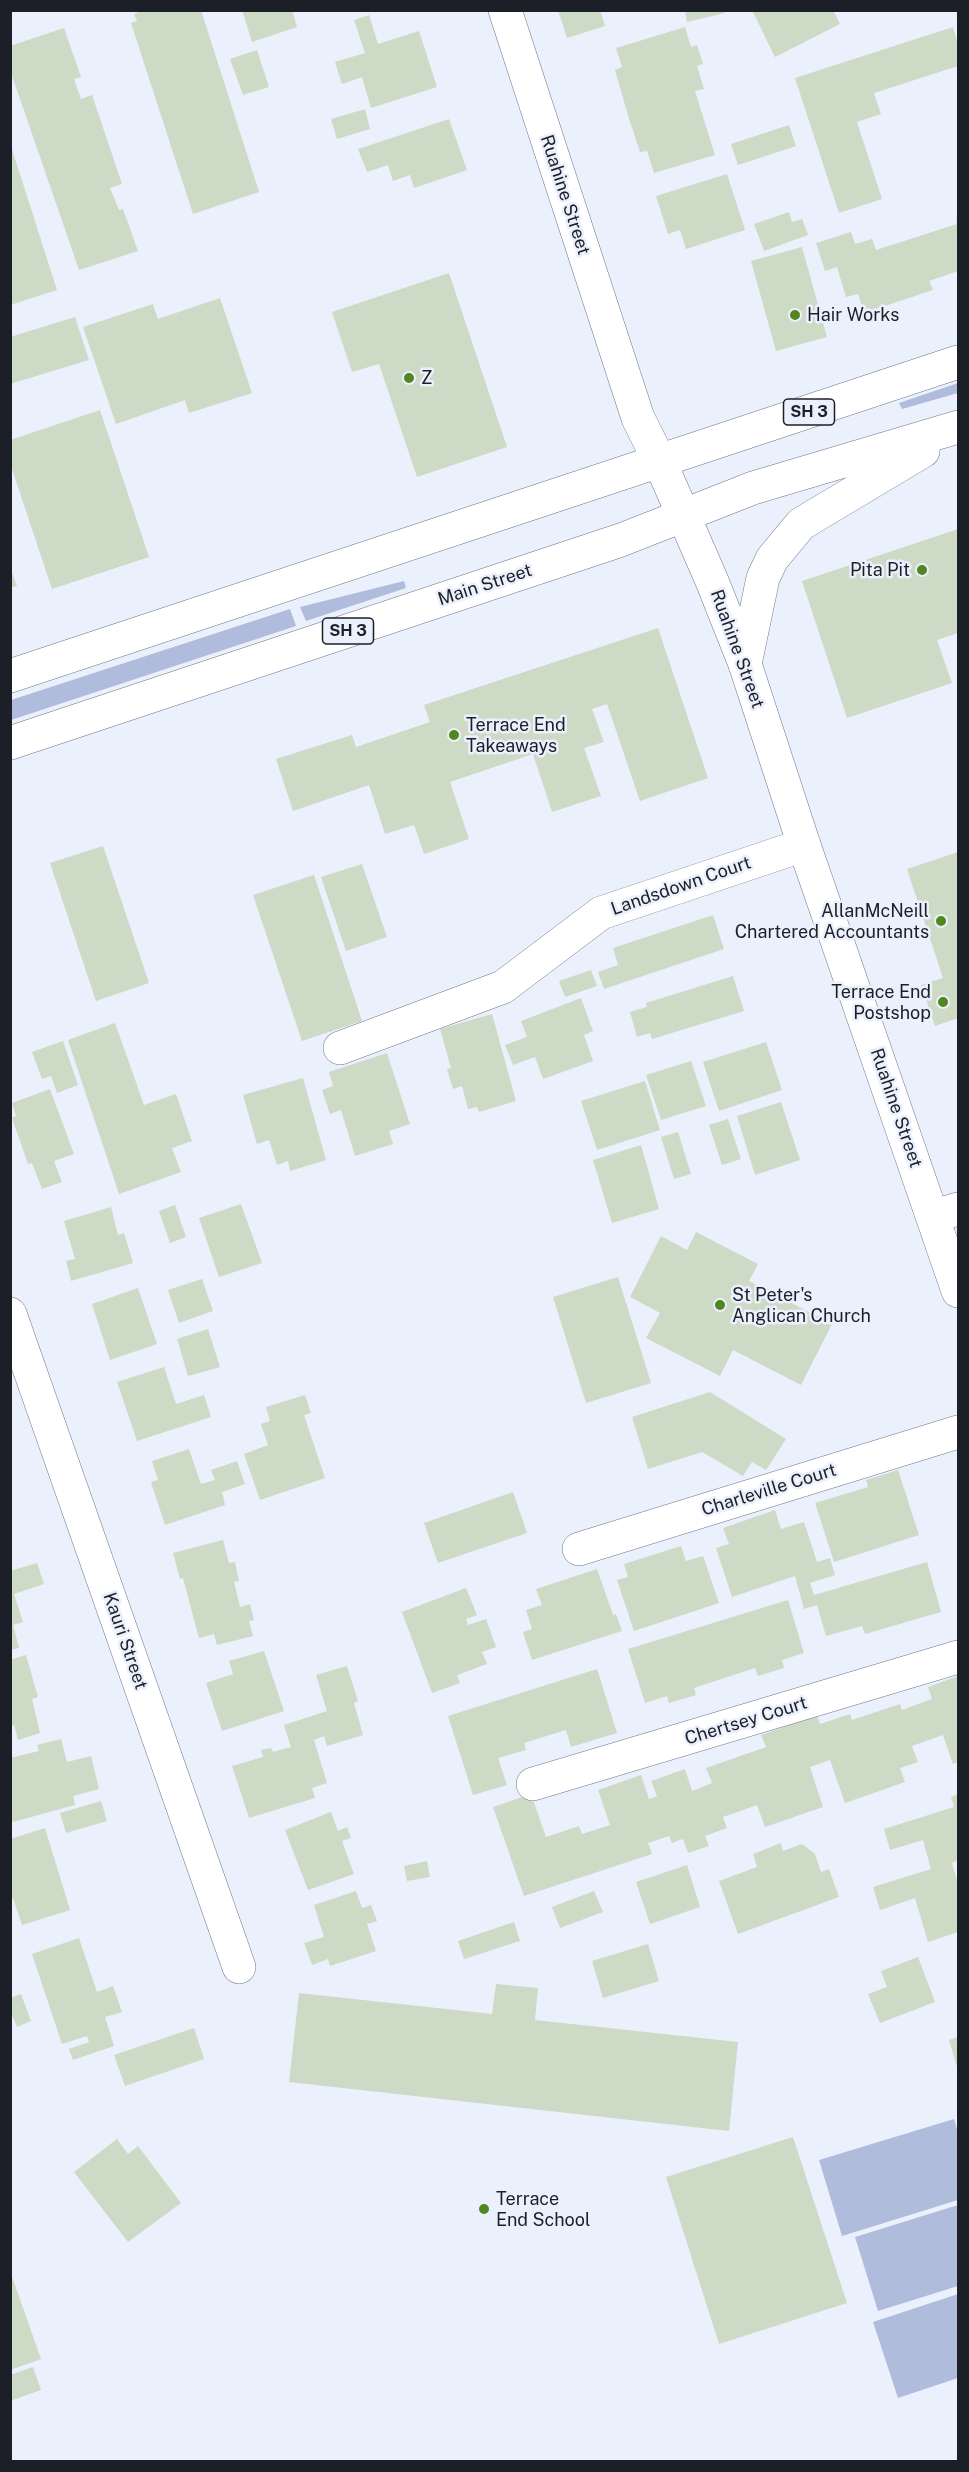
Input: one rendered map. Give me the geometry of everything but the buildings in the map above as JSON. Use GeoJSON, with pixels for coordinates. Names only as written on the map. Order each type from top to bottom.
{"type":"FeatureCollection","features":[{"type":"Feature","properties":{"kind":"main road","name":"Ruahine Street"},"geometry":{"type":"LineString","coordinates":[[505,10],[638,418],[660,462],[746,664],[804,845],[946,1212],[958,1291]]}},
{"type":"Feature","properties":{"kind":"main road","name":"SH 3"},"geometry":{"type":"LineString","coordinates":[[10,676],[958,362]]}},
{"type":"Feature","properties":{"kind":"main road","name":"Main Street"},"geometry":{"type":"LineString","coordinates":[[10,743],[621,540],[753,488],[958,429]]}},
{"type":"Feature","properties":{"kind":"main road"},"geometry":{"type":"LineString","coordinates":[[746,664],[763,578],[772,559],[801,524],[958,429]]}},
{"type":"Feature","properties":{"kind":"main road","name":"Landsdown Court"},"geometry":{"type":"LineString","coordinates":[[340,1048],[503,987],[601,913],[804,845]]}},
{"type":"Feature","properties":{"kind":"main road","name":"Kauri Street"},"geometry":{"type":"LineString","coordinates":[[10,1314],[239,1967]]}},
{"type":"Feature","properties":{"kind":"main road","name":"Charleville Court"},"geometry":{"type":"LineString","coordinates":[[579,1549],[958,1432]]}},
{"type":"Feature","properties":{"kind":"main road","name":"Chertsey Court"},"geometry":{"type":"LineString","coordinates":[[533,1784],[958,1657]]}},
{"type":"Feature","properties":{"kind":"shaded area"},"geometry":{"type":"Polygon","coordinates":[[[958,383],[958,393],[902,409],[899,403],[958,383]]]}},
{"type":"Feature","properties":{"kind":"shaded area"},"geometry":{"type":"Polygon","coordinates":[[[404,581],[406,588],[306,621],[300,607],[404,581]]]}},
{"type":"Feature","properties":{"kind":"shaded area"},"geometry":{"type":"Polygon","coordinates":[[[290,609],[296,626],[11,720],[11,700],[290,609]]]}},
{"type":"Feature","properties":{"kind":"shaded area"},"geometry":{"type":"Polygon","coordinates":[[[954,2119],[958,2133],[958,2200],[842,2236],[819,2160],[954,2119]]]}},
{"type":"Feature","properties":{"kind":"shaded area"},"geometry":{"type":"Polygon","coordinates":[[[958,2205],[958,2286],[878,2311],[855,2237],[958,2205]]]}},
{"type":"Feature","properties":{"kind":"shaded area"},"geometry":{"type":"Polygon","coordinates":[[[958,2294],[958,2378],[898,2398],[873,2322],[958,2294]]]}},
{"type":"Feature","properties":{"kind":"place","name":"Hair Works"},"geometry":{"type":"Point","coordinates":[795,315]}},
{"type":"Feature","properties":{"kind":"place","name":"Z"},"geometry":{"type":"Point","coordinates":[409,378]}},
{"type":"Feature","properties":{"kind":"place","name":"Pita Pit"},"geometry":{"type":"Point","coordinates":[922,570]}},
{"type":"Feature","properties":{"kind":"place","name":"Terrace End Takeaways"},"geometry":{"type":"Point","coordinates":[454,735]}},
{"type":"Feature","properties":{"kind":"place","name":"AllanMcNeill Chartered Accountants"},"geometry":{"type":"Point","coordinates":[941,921]}},
{"type":"Feature","properties":{"kind":"place","name":"Terrace End Postshop"},"geometry":{"type":"Point","coordinates":[943,1002]}},
{"type":"Feature","properties":{"kind":"place","name":"St Peter's Anglican Church"},"geometry":{"type":"Point","coordinates":[720,1305]}},
{"type":"Feature","properties":{"kind":"place","name":"Terrace End School"},"geometry":{"type":"Point","coordinates":[484,2209]}}]}
